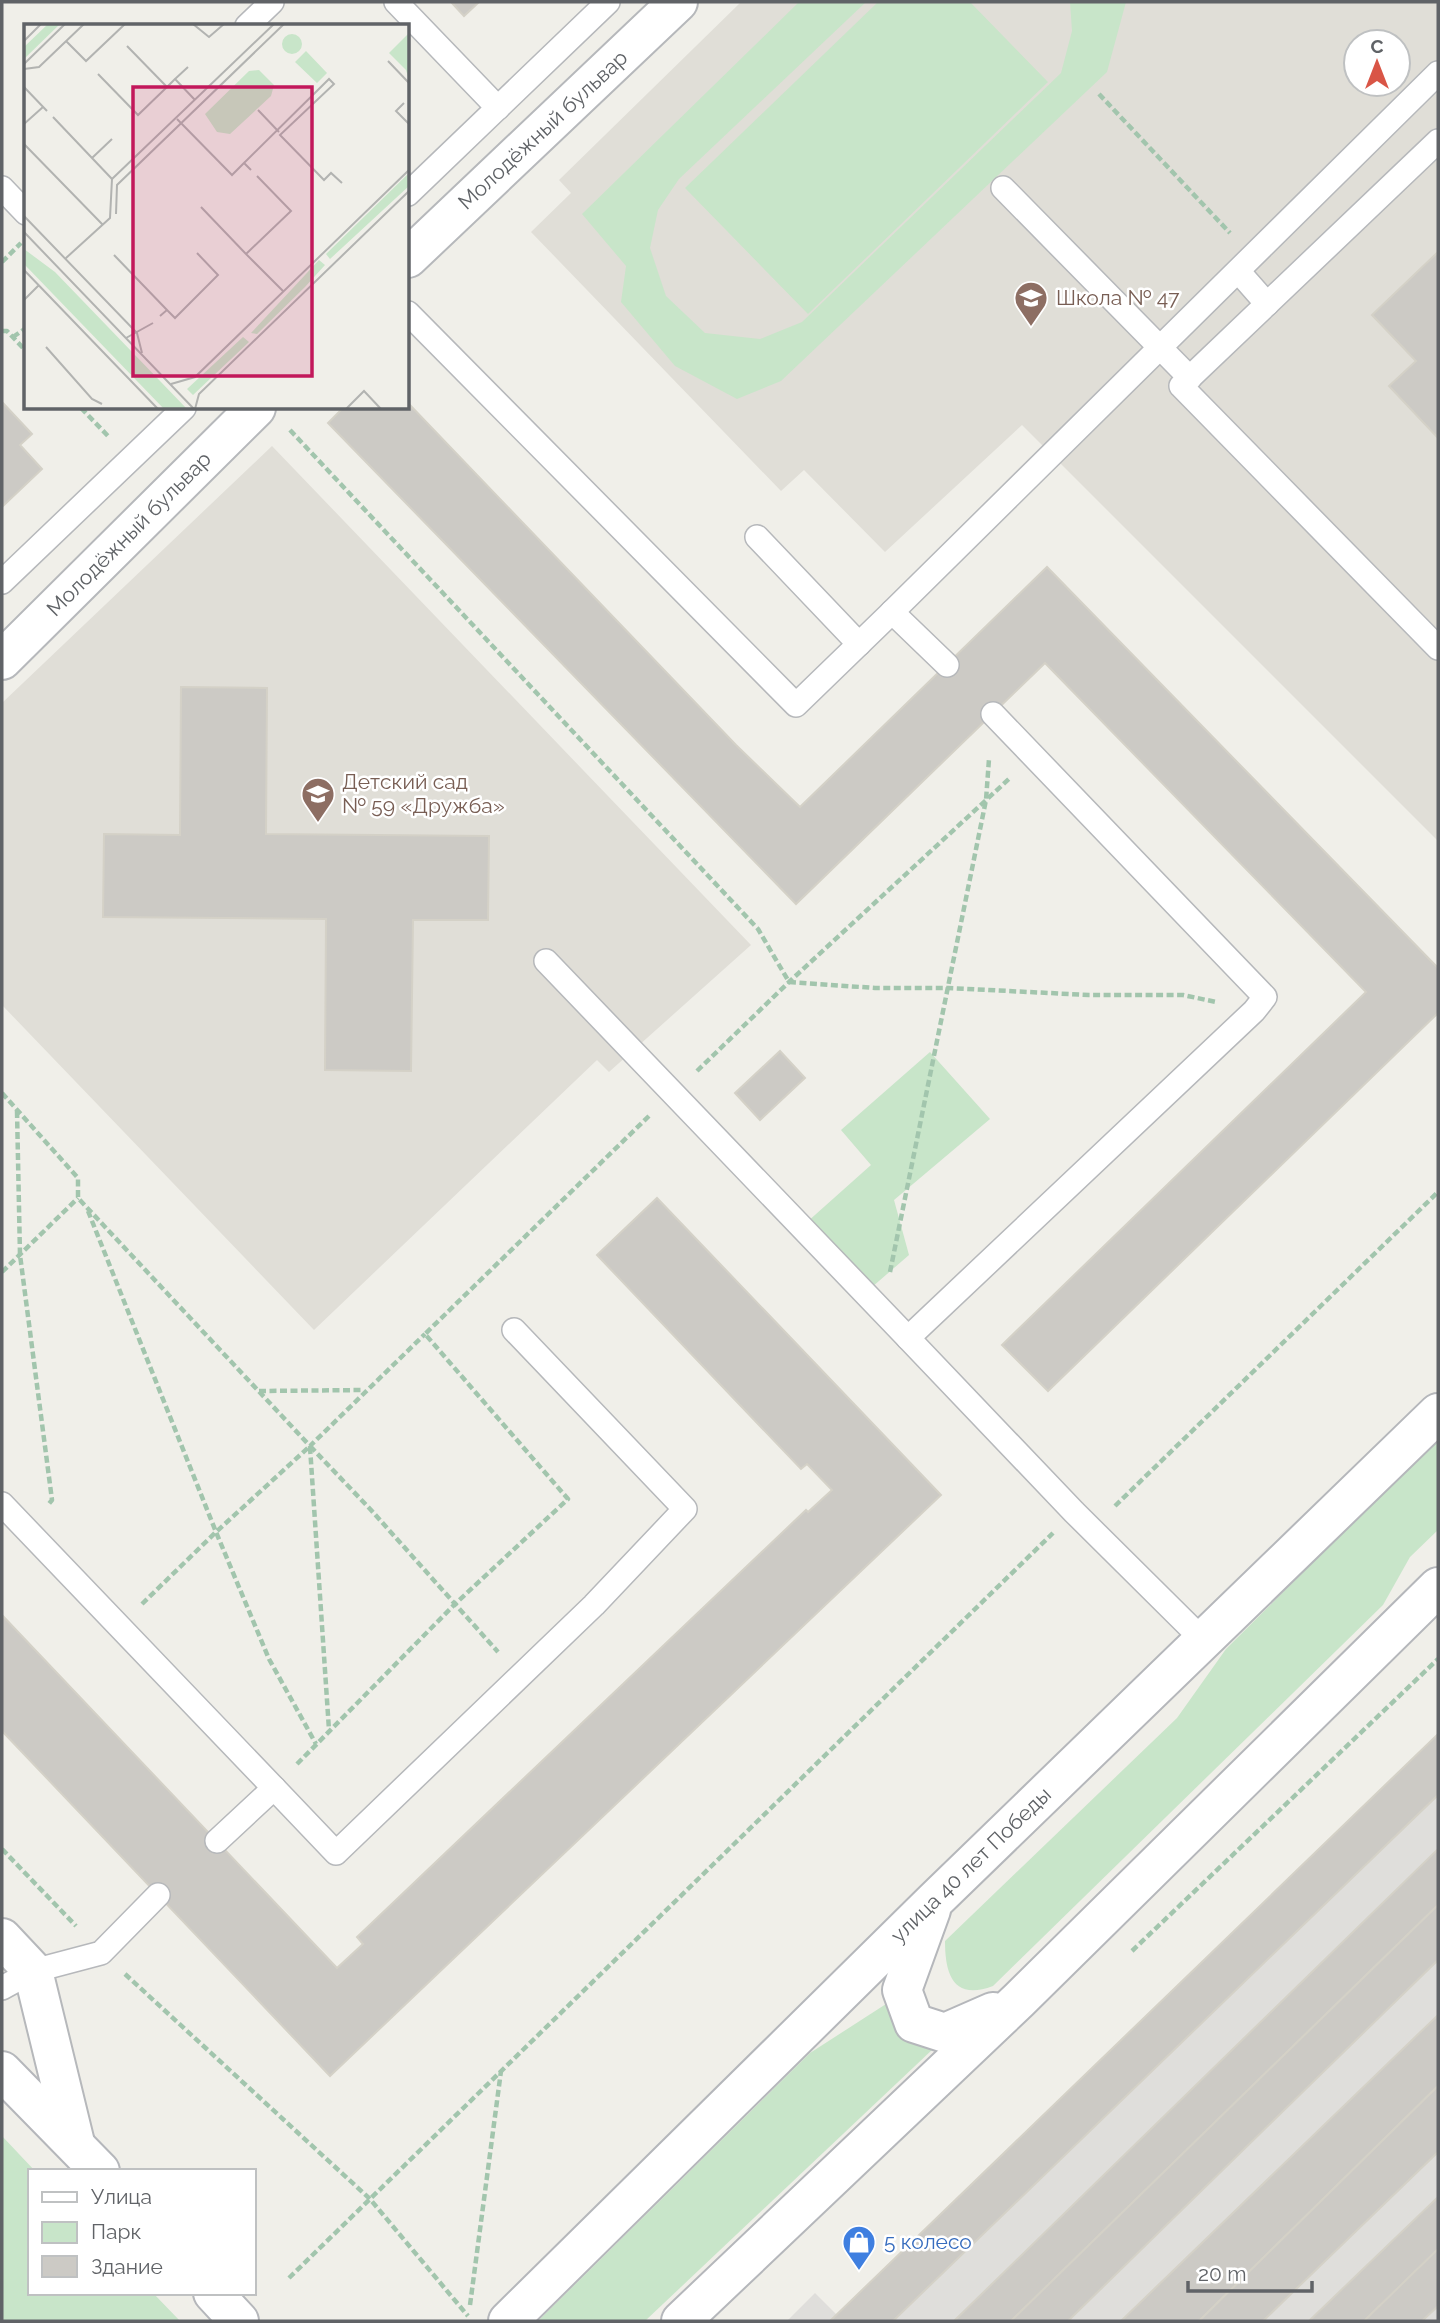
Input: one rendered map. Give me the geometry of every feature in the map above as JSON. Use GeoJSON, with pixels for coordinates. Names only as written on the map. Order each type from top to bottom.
{"type":"FeatureCollection","features":[{"type":"Feature","properties":{"kind":"street","name":"Молодёжный бульвар"},"geometry":{"type":"LineString","coordinates":[[410,256],[678,2]]}},
{"type":"Feature","properties":{"kind":"street","name":"Молодёжный бульвар"},"geometry":{"type":"LineString","coordinates":[[2,660],[272,418]]}},
{"type":"Feature","properties":{"kind":"street","name":"улица 40 лет Победы"},"geometry":{"type":"LineString","coordinates":[[508,2321],[934,1901],[1438,1413]]}},
{"type":"Feature","properties":{"kind":"street"},"geometry":{"type":"LineString","coordinates":[[681,2321],[1019,2000],[1438,1587]]}},
{"type":"Feature","properties":{"kind":"street"},"geometry":{"type":"LineString","coordinates":[[934,1901],[902,1990],[914,2023],[945,2033],[1019,2000]]}},
{"type":"Feature","properties":{"kind":"street"},"geometry":{"type":"LineString","coordinates":[[2,1938],[75,2143]]}},
{"type":"Feature","properties":{"kind":"street"},"geometry":{"type":"LineString","coordinates":[[2,2071],[98,2169]]}},
{"type":"Feature","properties":{"kind":"street"},"geometry":{"type":"LineString","coordinates":[[215,2295],[239,2321]]}},
{"type":"Feature","properties":{"kind":"lane"},"geometry":{"type":"LineString","coordinates":[[249,24],[272,2]]}},
{"type":"Feature","properties":{"kind":"lane"},"geometry":{"type":"LineString","coordinates":[[396,2],[498,108]]}},
{"type":"Feature","properties":{"kind":"lane"},"geometry":{"type":"LineString","coordinates":[[410,192],[608,2]]}},
{"type":"Feature","properties":{"kind":"lane"},"geometry":{"type":"LineString","coordinates":[[410,315],[796,705],[1438,73]]}},
{"type":"Feature","properties":{"kind":"lane"},"geometry":{"type":"LineString","coordinates":[[1438,141],[1181,386],[1438,648]]}},
{"type":"Feature","properties":{"kind":"lane"},"geometry":{"type":"LineString","coordinates":[[2,188],[24,211]]}},
{"type":"Feature","properties":{"kind":"lane"},"geometry":{"type":"LineString","coordinates":[[1003,188],[1189,378]]}},
{"type":"Feature","properties":{"kind":"lane"},"geometry":{"type":"LineString","coordinates":[[1245,264],[1267,304]]}},
{"type":"Feature","properties":{"kind":"lane"},"geometry":{"type":"LineString","coordinates":[[2,582],[182,410]]}},
{"type":"Feature","properties":{"kind":"lane"},"geometry":{"type":"LineString","coordinates":[[757,537],[859,644]]}},
{"type":"Feature","properties":{"kind":"lane"},"geometry":{"type":"LineString","coordinates":[[892,612],[947,665]]}},
{"type":"Feature","properties":{"kind":"lane"},"geometry":{"type":"LineString","coordinates":[[908,1338],[1254,1011],[1265,997],[993,713]]}},
{"type":"Feature","properties":{"kind":"lane"},"geometry":{"type":"LineString","coordinates":[[546,961],[1074,1513],[1204,1641]]}},
{"type":"Feature","properties":{"kind":"lane"},"geometry":{"type":"LineString","coordinates":[[2,1504],[336,1853],[594,1605],[685,1509],[514,1330]]}},
{"type":"Feature","properties":{"kind":"lane"},"geometry":{"type":"LineString","coordinates":[[218,1841],[274,1787]]}},
{"type":"Feature","properties":{"kind":"lane"},"geometry":{"type":"LineString","coordinates":[[17,1979],[101,1952],[158,1895]]}},
{"type":"Feature","properties":{"kind":"path"},"geometry":{"type":"LineString","coordinates":[[1099,94],[1245,264]]}},
{"type":"Feature","properties":{"kind":"path"},"geometry":{"type":"LineString","coordinates":[[2,262],[24,240]]}},
{"type":"Feature","properties":{"kind":"path"},"geometry":{"type":"LineString","coordinates":[[13,337],[24,329]]}},
{"type":"Feature","properties":{"kind":"path"},"geometry":{"type":"LineString","coordinates":[[2,331],[7,331],[24,349]]}},
{"type":"Feature","properties":{"kind":"path"},"geometry":{"type":"LineString","coordinates":[[272,418],[758,929],[789,982]]}},
{"type":"Feature","properties":{"kind":"path"},"geometry":{"type":"LineString","coordinates":[[883,1311],[986,800],[993,713]]}},
{"type":"Feature","properties":{"kind":"path"},"geometry":{"type":"LineString","coordinates":[[119,1627],[216,1532],[310,1447],[365,1390],[644,1120],[1034,755]]}},
{"type":"Feature","properties":{"kind":"path"},"geometry":{"type":"LineString","coordinates":[[789,982],[875,988],[948,988],[1089,995],[1183,995],[1254,1011]]}},
{"type":"Feature","properties":{"kind":"path"},"geometry":{"type":"LineString","coordinates":[[2,1093],[78,1178],[78,1198],[371,1510],[520,1677]]}},
{"type":"Feature","properties":{"kind":"path"},"geometry":{"type":"LineString","coordinates":[[17,1110],[20,1255],[52,1500],[24,1527]]}},
{"type":"Feature","properties":{"kind":"path"},"geometry":{"type":"LineString","coordinates":[[289,2278],[1074,1513],[1115,1506],[1438,1192]]}},
{"type":"Feature","properties":{"kind":"path"},"geometry":{"type":"LineString","coordinates":[[2,1272],[78,1198]]}},
{"type":"Feature","properties":{"kind":"path"},"geometry":{"type":"LineString","coordinates":[[86,1206],[216,1532],[270,1659],[316,1744]]}},
{"type":"Feature","properties":{"kind":"path"},"geometry":{"type":"LineString","coordinates":[[274,1787],[455,1604],[568,1499],[425,1334]]}},
{"type":"Feature","properties":{"kind":"path"},"geometry":{"type":"LineString","coordinates":[[259,1391],[365,1390]]}},
{"type":"Feature","properties":{"kind":"path"},"geometry":{"type":"LineString","coordinates":[[310,1447],[329,1730]]}},
{"type":"Feature","properties":{"kind":"path"},"geometry":{"type":"LineString","coordinates":[[2,1849],[101,1952],[370,2199],[468,2316],[501,2071]]}},
{"type":"Feature","properties":{"kind":"shaded area","name":"Школа № 47"},"geometry":{"type":"Polygon","coordinates":[[[741,2],[1438,2],[1438,841],[1022,425],[885,552],[804,470],[781,491],[531,232],[571,193],[559,180],[741,2]]]}},
{"type":"Feature","properties":{"kind":"shaded area","name":"Детский сад № 59 «Дружба»"},"geometry":{"type":"Polygon","coordinates":[[[272,446],[751,945],[609,1072],[597,1060],[314,1330],[2,1005],[2,703],[272,446]]]}},
{"type":"Feature","properties":{"kind":"shaded area"},"geometry":{"type":"Polygon","coordinates":[[[1438,1734],[1438,2321],[787,2321],[815,2293],[837,2315],[1438,1734]]]}},
{"type":"Feature","properties":{"kind":"green space"},"geometry":{"type":"Polygon","coordinates":[[[799,2],[866,2],[679,179],[658,210],[650,248],[666,296],[705,333],[760,339],[802,322],[1061,73],[1072,31],[1070,2],[1126,2],[1107,72],[781,381],[737,399],[675,366],[621,302],[626,266],[582,214],[799,2]]]}},
{"type":"Feature","properties":{"kind":"green space"},"geometry":{"type":"Polygon","coordinates":[[[878,2],[970,2],[1048,82],[808,314],[685,188],[878,2]]]}},
{"type":"Feature","properties":{"kind":"green space"},"geometry":{"type":"Polygon","coordinates":[[[930,1052],[990,1119],[894,1200],[909,1255],[857,1300],[797,1231],[871,1165],[841,1130],[930,1052]]]}},
{"type":"Feature","properties":{"kind":"green space"},"geometry":{"type":"Polygon","coordinates":[[[1438,1438],[1438,1530],[1410,1557],[1383,1605],[993,1986],[969,1990],[954,1982],[947,1964],[945,1941],[1177,1718],[1226,1649],[1438,1438]]]}},
{"type":"Feature","properties":{"kind":"green space"},"geometry":{"type":"Polygon","coordinates":[[[886,2004],[893,2023],[902,2034],[933,2049],[645,2321],[538,2321],[810,2053],[886,2004]]]}},
{"type":"Feature","properties":{"kind":"green space"},"geometry":{"type":"Polygon","coordinates":[[[2,2136],[33,2169],[28,2169],[28,2295],[155,2295],[180,2321],[2,2321],[2,2136]]]}},
{"type":"Feature","properties":{"kind":"building"},"geometry":{"type":"Polygon","coordinates":[[[451,2],[479,2],[464,16],[451,2]]]}},
{"type":"Feature","properties":{"kind":"building"},"geometry":{"type":"Polygon","coordinates":[[[1438,252],[1438,438],[1389,386],[1416,361],[1372,315],[1438,252]]]}},
{"type":"Feature","properties":{"kind":"building"},"geometry":{"type":"Polygon","coordinates":[[[2,402],[32,434],[20,445],[42,469],[2,507],[2,402]]]}},
{"type":"Feature","properties":{"kind":"building"},"geometry":{"type":"Polygon","coordinates":[[[410,405],[736,745],[800,807],[1047,567],[1438,968],[1438,1013],[1048,1391],[1002,1345],[1366,992],[1045,663],[796,904],[328,423],[341,410],[410,410],[410,405]]]}},
{"type":"Feature","properties":{"kind":"building"},"geometry":{"type":"Polygon","coordinates":[[[181,687],[267,688],[266,834],[489,836],[488,920],[413,920],[411,1071],[325,1070],[326,919],[103,917],[104,834],[180,835],[181,687]]]}},
{"type":"Feature","properties":{"kind":"building"},"geometry":{"type":"Polygon","coordinates":[[[780,1051],[805,1078],[760,1120],[735,1093],[780,1051]]]}},
{"type":"Feature","properties":{"kind":"building"},"geometry":{"type":"Polygon","coordinates":[[[657,1198],[941,1495],[330,2076],[2,1731],[2,1615],[337,1968],[363,1944],[357,1937],[806,1510],[808,1512],[832,1490],[807,1464],[801,1469],[597,1255],[657,1198]]]}},
{"type":"Feature","properties":{"kind":"building"},"geometry":{"type":"Polygon","coordinates":[[[1438,1734],[1438,1795],[893,2321],[830,2321],[1438,1734]]]}},
{"type":"Feature","properties":{"kind":"building"},"geometry":{"type":"Polygon","coordinates":[[[1438,1849],[1438,1905],[1011,2321],[954,2321],[1438,1849]]]}},
{"type":"Feature","properties":{"kind":"building"},"geometry":{"type":"Polygon","coordinates":[[[1438,1905],[1438,1960],[1068,2321],[1011,2321],[1438,1905]]]}},
{"type":"Feature","properties":{"kind":"building"},"geometry":{"type":"Polygon","coordinates":[[[1438,2015],[1438,2086],[1199,2321],[1121,2321],[1438,2015]]]}},
{"type":"Feature","properties":{"kind":"building"},"geometry":{"type":"Polygon","coordinates":[[[1438,2086],[1438,2152],[1263,2321],[1199,2321],[1438,2086]]]}},
{"type":"Feature","properties":{"kind":"building"},"geometry":{"type":"Polygon","coordinates":[[[1438,2197],[1438,2249],[1364,2321],[1309,2321],[1438,2197]]]}},
{"type":"Feature","properties":{"kind":"building"},"geometry":{"type":"Polygon","coordinates":[[[1438,2249],[1438,2306],[1422,2321],[1364,2321],[1438,2249]]]}},
{"type":"Feature","properties":{"kind":"place","name":"Школа № 47"},"geometry":{"type":"Point","coordinates":[1031,328]}},
{"type":"Feature","properties":{"kind":"place","name":"Детский сад № 59 «Дружба»"},"geometry":{"type":"Point","coordinates":[318,824]}},
{"type":"Feature","properties":{"kind":"place","name":"5 колесо"},"geometry":{"type":"Point","coordinates":[859,2272]}}]}
